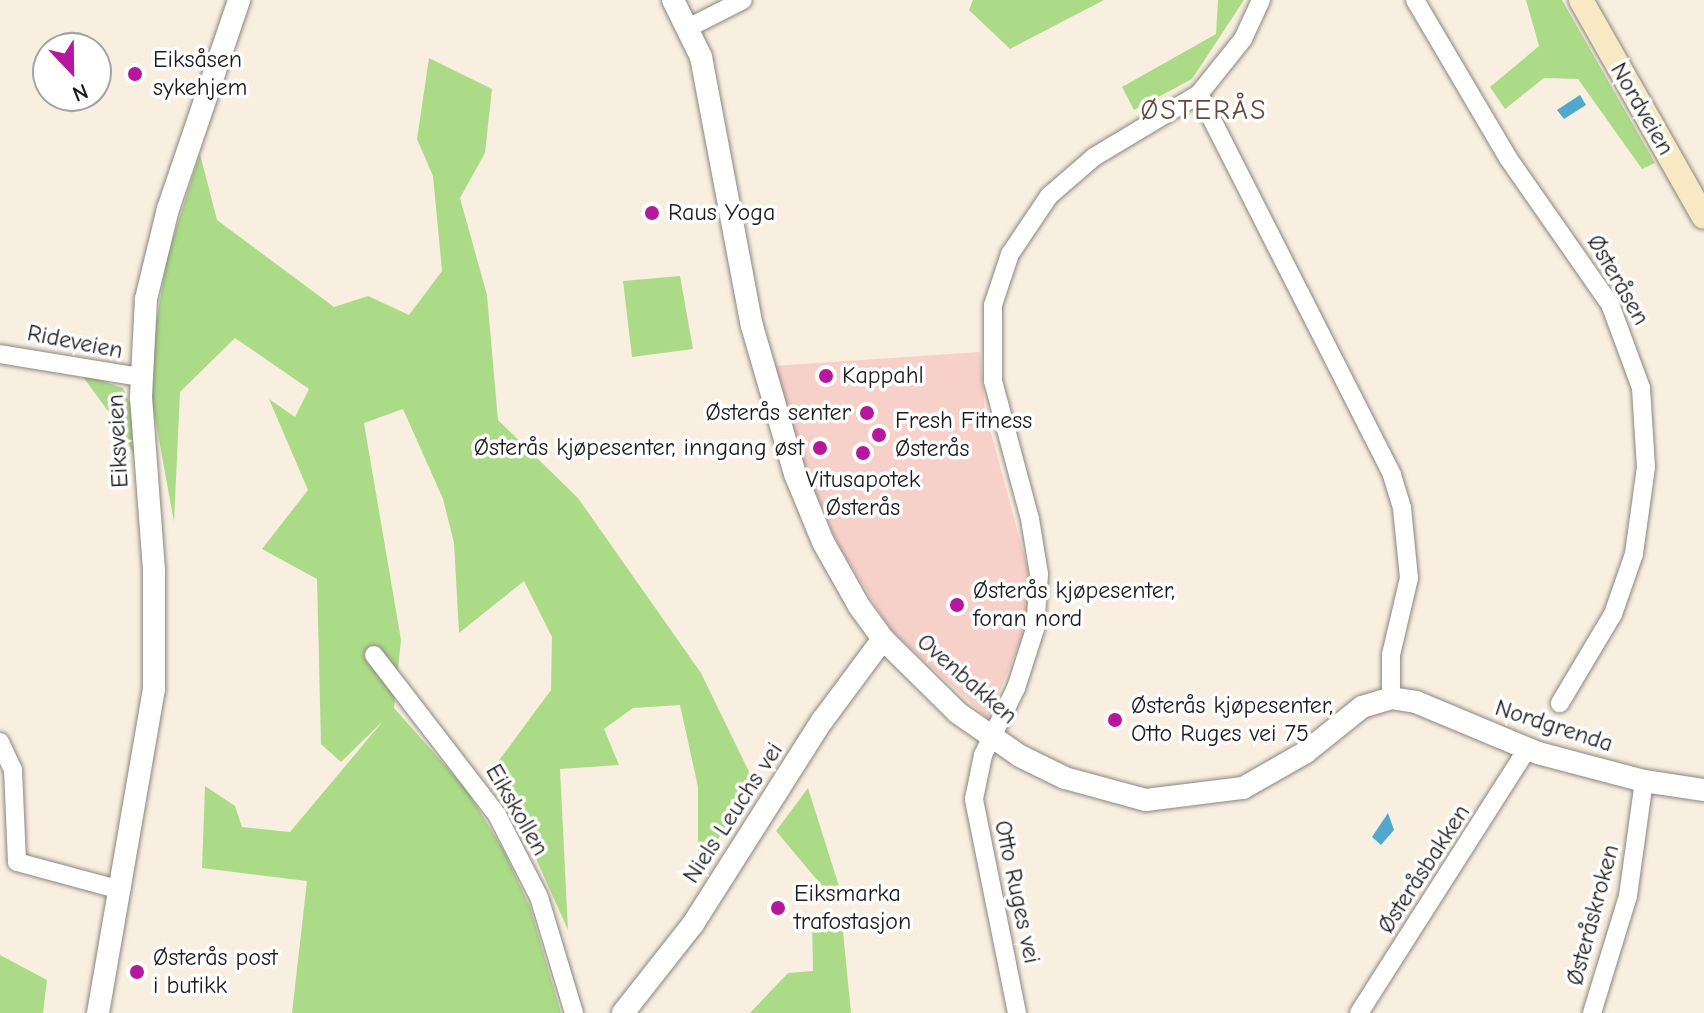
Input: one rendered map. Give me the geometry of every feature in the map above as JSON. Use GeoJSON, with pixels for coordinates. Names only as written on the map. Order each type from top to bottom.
{"type":"FeatureCollection","features":[{"type":"Feature","properties":{"kind":"main road","name":"Nordveien"},"geometry":{"type":"LineString","coordinates":[[1581,0],[1704,217]]}},
{"type":"Feature","properties":{"kind":"street","name":"Eiksveien"},"geometry":{"type":"LineString","coordinates":[[98,1013],[156,667],[141,377],[143,324],[156,252],[239,0]]}},
{"type":"Feature","properties":{"kind":"street","name":"Ovenbakken"},"geometry":{"type":"LineString","coordinates":[[673,0],[690,27],[705,75],[752,326],[787,451],[835,566],[883,639],[990,738],[1065,778],[1107,792],[1146,800],[1196,798],[1243,788],[1272,775],[1355,711],[1391,698]]}},
{"type":"Feature","properties":{"kind":"street"},"geometry":{"type":"LineString","coordinates":[[690,27],[743,0]]}},
{"type":"Feature","properties":{"kind":"street","name":"Otto Ruges vei"},"geometry":{"type":"LineString","coordinates":[[1017,1013],[974,799],[990,738],[1024,666],[1039,602],[1030,519],[993,381],[990,331],[1000,279],[1033,218],[1069,177],[1199,94],[1243,39],[1261,0]]}},
{"type":"Feature","properties":{"kind":"street","name":"Østeråsen"},"geometry":{"type":"LineString","coordinates":[[1415,0],[1493,136],[1610,304],[1641,388],[1646,467],[1634,554],[1613,614],[1560,703]]}},
{"type":"Feature","properties":{"kind":"street"},"geometry":{"type":"LineString","coordinates":[[1199,94],[1392,475],[1404,519],[1409,578],[1391,655],[1391,698]]}},
{"type":"Feature","properties":{"kind":"street","name":"Rideveien"},"geometry":{"type":"LineString","coordinates":[[0,354],[141,377]]}},
{"type":"Feature","properties":{"kind":"street","name":"Niels Leuchs vei"},"geometry":{"type":"LineString","coordinates":[[623,1013],[693,924],[822,721],[883,639]]}},
{"type":"Feature","properties":{"kind":"street","name":"Eikskollen"},"geometry":{"type":"LineString","coordinates":[[374,655],[497,815],[539,897],[574,1013]]}},
{"type":"Feature","properties":{"kind":"street","name":"Nordgrenda"},"geometry":{"type":"LineString","coordinates":[[1391,698],[1416,702],[1527,749],[1644,781],[1704,790]]}},
{"type":"Feature","properties":{"kind":"street"},"geometry":{"type":"LineString","coordinates":[[0,742],[15,779],[17,862],[121,890]]}},
{"type":"Feature","properties":{"kind":"street","name":"Østeråsbakken"},"geometry":{"type":"LineString","coordinates":[[1359,1013],[1527,749]]}},
{"type":"Feature","properties":{"kind":"street","name":"Østeråskroken"},"geometry":{"type":"LineString","coordinates":[[1592,1013],[1628,896],[1644,781]]}},
{"type":"Feature","properties":{"kind":"shaded area"},"geometry":{"type":"Polygon","coordinates":[[[980,352],[985,411],[1028,569],[1027,625],[988,719],[890,629],[839,546],[800,458],[773,366],[980,352]]]}},
{"type":"Feature","properties":{"kind":"green space"},"geometry":{"type":"Polygon","coordinates":[[[973,0],[1104,0],[1010,49],[969,10],[973,0]]]}},
{"type":"Feature","properties":{"kind":"green space"},"geometry":{"type":"Polygon","coordinates":[[[1218,0],[1244,0],[1192,79],[1134,110],[1122,87],[1216,34],[1218,0]]]}},
{"type":"Feature","properties":{"kind":"green space"},"geometry":{"type":"Polygon","coordinates":[[[1526,0],[1562,0],[1655,163],[1642,169],[1578,79],[1544,78],[1505,109],[1490,87],[1539,46],[1526,0]]]}},
{"type":"Feature","properties":{"kind":"green space"},"geometry":{"type":"Polygon","coordinates":[[[429,58],[492,89],[485,153],[460,198],[487,295],[498,420],[578,498],[701,673],[753,780],[698,873],[698,787],[680,705],[633,708],[604,729],[619,765],[560,769],[568,930],[533,852],[501,805],[515,795],[497,763],[551,690],[552,637],[524,581],[459,633],[454,543],[443,499],[403,409],[364,423],[401,640],[394,708],[466,789],[503,849],[530,907],[561,1013],[292,1013],[307,881],[202,868],[205,786],[235,806],[242,827],[290,832],[383,721],[341,762],[321,744],[317,579],[262,549],[308,490],[269,399],[295,417],[309,389],[235,338],[180,392],[174,522],[152,401],[151,357],[167,257],[200,154],[217,220],[334,307],[368,296],[409,315],[442,271],[433,176],[417,139],[429,58]]]}},
{"type":"Feature","properties":{"kind":"green space"},"geometry":{"type":"Polygon","coordinates":[[[680,276],[693,349],[632,357],[623,281],[680,276]]]}},
{"type":"Feature","properties":{"kind":"green space"},"geometry":{"type":"Polygon","coordinates":[[[81,374],[123,388],[133,411],[137,461],[121,429],[81,374]]]}},
{"type":"Feature","properties":{"kind":"green space"},"geometry":{"type":"Polygon","coordinates":[[[808,788],[844,902],[823,887],[776,831],[808,788]]]}},
{"type":"Feature","properties":{"kind":"green space"},"geometry":{"type":"Polygon","coordinates":[[[812,921],[842,921],[851,1013],[750,1013],[788,973],[813,971],[812,921]]]}},
{"type":"Feature","properties":{"kind":"green space"},"geometry":{"type":"Polygon","coordinates":[[[0,955],[47,980],[43,1013],[0,1013],[0,955]]]}},
{"type":"Feature","properties":{"kind":"water"},"geometry":{"type":"Polygon","coordinates":[[[1580,95],[1586,105],[1564,119],[1557,110],[1580,95]]]}},
{"type":"Feature","properties":{"kind":"water"},"geometry":{"type":"Polygon","coordinates":[[[1388,813],[1394,830],[1381,845],[1372,837],[1388,813]]]}},
{"type":"Feature","properties":{"kind":"place","name":"Eiksåsen sykehjem"},"geometry":{"type":"Point","coordinates":[135,74]}},
{"type":"Feature","properties":{"kind":"place","name":"Raus Yoga"},"geometry":{"type":"Point","coordinates":[652,213]}},
{"type":"Feature","properties":{"kind":"place","name":"Kappahl"},"geometry":{"type":"Point","coordinates":[826,376]}},
{"type":"Feature","properties":{"kind":"place","name":"Østerås senter"},"geometry":{"type":"Point","coordinates":[867,413]}},
{"type":"Feature","properties":{"kind":"place","name":"Fresh Fitness Østerås"},"geometry":{"type":"Point","coordinates":[879,435]}},
{"type":"Feature","properties":{"kind":"place","name":"Østerås kjøpesenter, inngang øst"},"geometry":{"type":"Point","coordinates":[820,448]}},
{"type":"Feature","properties":{"kind":"place","name":"Vitusapotek Østerås"},"geometry":{"type":"Point","coordinates":[863,453]}},
{"type":"Feature","properties":{"kind":"place","name":"Østerås kjøpesenter, foran nord"},"geometry":{"type":"Point","coordinates":[957,605]}},
{"type":"Feature","properties":{"kind":"place","name":"Østerås kjøpesenter, Otto Ruges vei 75"},"geometry":{"type":"Point","coordinates":[1115,720]}},
{"type":"Feature","properties":{"kind":"place","name":"Eiksmarka trafostasjon"},"geometry":{"type":"Point","coordinates":[778,908]}},
{"type":"Feature","properties":{"kind":"place","name":"Østerås post i butikk"},"geometry":{"type":"Point","coordinates":[137,972]}},
{"type":"Feature","properties":{"kind":"district","name":"ØSTERÅS"},"geometry":{"type":"Point","coordinates":[1204,110]}}]}
